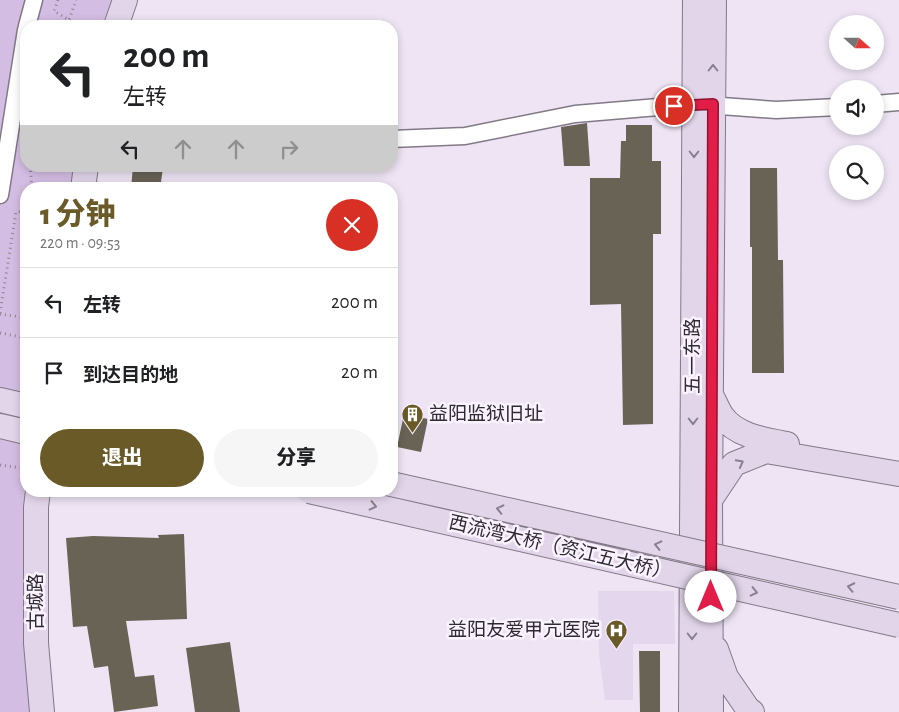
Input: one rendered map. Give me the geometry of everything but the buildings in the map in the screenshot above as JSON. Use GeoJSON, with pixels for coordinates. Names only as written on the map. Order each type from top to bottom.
{"type":"FeatureCollection","features":[{"type":"Feature","properties":{"kind":"main road"},"geometry":{"type":"LineString","coordinates":[[118,20],[125,0]]}},
{"type":"Feature","properties":{"kind":"main road","name":"五一东路"},"geometry":{"type":"LineString","coordinates":[[691,712],[704,104],[694,0]]}},
{"type":"Feature","properties":{"kind":"main road"},"geometry":{"type":"LineString","coordinates":[[711,712],[711,395],[704,104],[714,0]]}},
{"type":"Feature","properties":{"kind":"main road"},"geometry":{"type":"LineString","coordinates":[[711,395],[723,417],[737,429],[760,439],[899,464]]}},
{"type":"Feature","properties":{"kind":"main road"},"geometry":{"type":"LineString","coordinates":[[0,400],[20,405]]}},
{"type":"Feature","properties":{"kind":"main road"},"geometry":{"type":"LineString","coordinates":[[0,426],[20,431]]}},
{"type":"Feature","properties":{"kind":"main road"},"geometry":{"type":"LineString","coordinates":[[710,500],[734,464],[766,451],[899,474]]}},
{"type":"Feature","properties":{"kind":"main road","name":"西流湾大桥（资江五大桥）"},"geometry":{"type":"LineString","coordinates":[[398,486],[899,597]]}},
{"type":"Feature","properties":{"kind":"main road","name":"古城路"},"geometry":{"type":"LineString","coordinates":[[37,497],[36,643],[42,712]]}},
{"type":"Feature","properties":{"kind":"main road","name":"西流湾大桥（资江五大桥）"},"geometry":{"type":"LineString","coordinates":[[335,497],[899,625]]}},
{"type":"Feature","properties":{"kind":"main road"},"geometry":{"type":"LineString","coordinates":[[711,636],[726,677],[752,712]]}},
{"type":"Feature","properties":{"kind":"street"},"geometry":{"type":"LineString","coordinates":[[29,20],[34,0]]}},
{"type":"Feature","properties":{"kind":"street"},"geometry":{"type":"LineString","coordinates":[[0,195],[20,68]]}},
{"type":"Feature","properties":{"kind":"street"},"geometry":{"type":"LineString","coordinates":[[884,103],[899,102]]}},
{"type":"Feature","properties":{"kind":"street"},"geometry":{"type":"LineString","coordinates":[[398,139],[466,136],[575,114],[704,104],[776,110],[829,107]]}},
{"type":"Feature","properties":{"kind":"path"},"geometry":{"type":"LineString","coordinates":[[58,0],[54,11],[69,20],[76,0]]}},
{"type":"Feature","properties":{"kind":"path"},"geometry":{"type":"LineString","coordinates":[[20,211],[16,212],[0,313],[20,317]]}},
{"type":"Feature","properties":{"kind":"path"},"geometry":{"type":"LineString","coordinates":[[0,333],[20,337]]}},
{"type":"Feature","properties":{"kind":"path"},"geometry":{"type":"LineString","coordinates":[[0,465],[20,468]]}},
{"type":"Feature","properties":{"kind":"shaded area"},"geometry":{"type":"Polygon","coordinates":[[[0,0],[113,0],[106,20],[20,20],[20,172],[74,172],[72,182],[20,182],[20,497],[26,497],[35,712],[0,712],[0,0]]]}},
{"type":"Feature","properties":{"kind":"shaded area","name":"益阳友爱甲亢医院"},"geometry":{"type":"Polygon","coordinates":[[[598,591],[674,591],[675,644],[633,644],[633,700],[605,700],[599,654],[598,591]]]}},
{"type":"Feature","properties":{"kind":"place","name":"益阳监狱旧址"},"geometry":{"type":"Point","coordinates":[413,433]}},
{"type":"Feature","properties":{"kind":"place","name":"益阳友爱甲亢医院"},"geometry":{"type":"Point","coordinates":[616,649]}},
{"type":"Feature","properties":{"kind":"route"},"geometry":{"type":"LineString","coordinates":[[674,106],[713,104],[711,597]]}}]}
